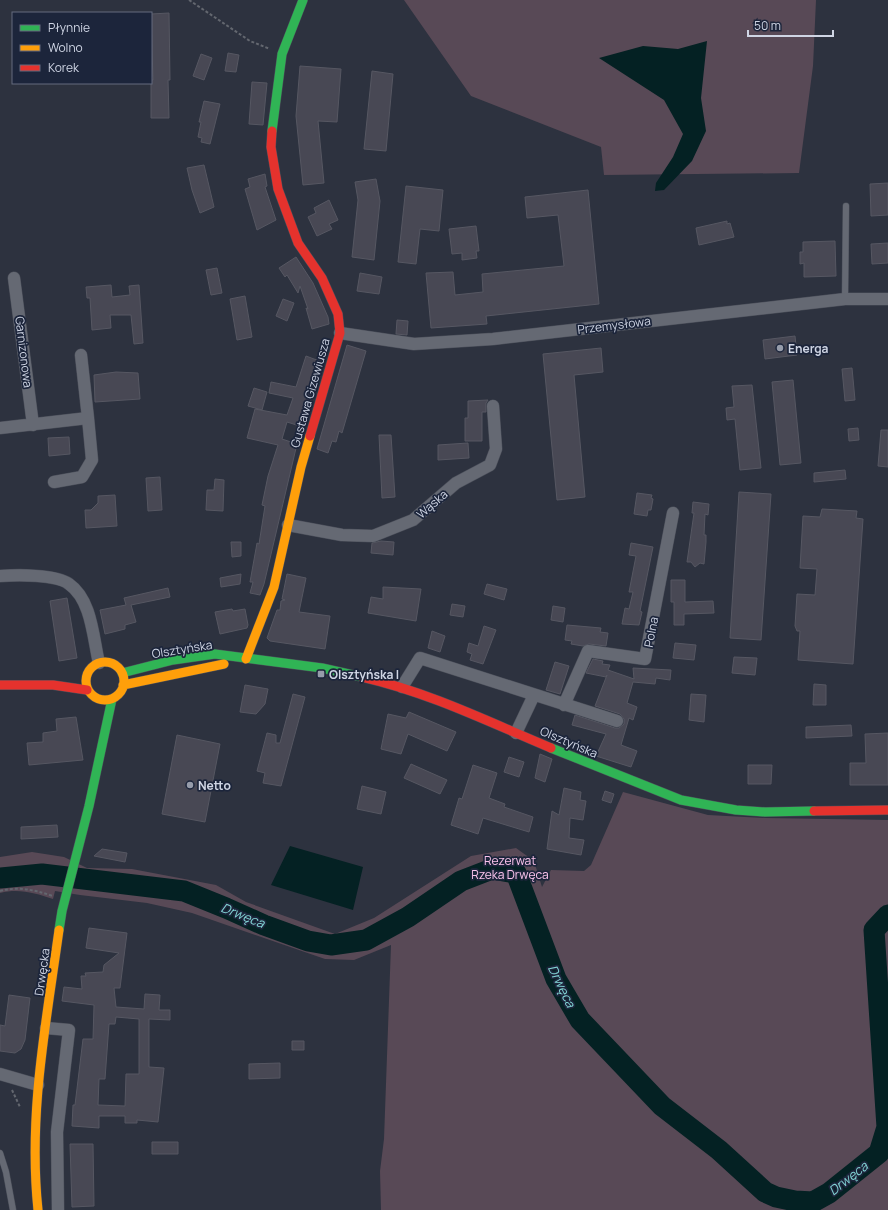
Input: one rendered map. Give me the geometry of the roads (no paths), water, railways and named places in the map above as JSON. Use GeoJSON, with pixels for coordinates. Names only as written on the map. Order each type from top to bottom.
{"type":"FeatureCollection","features":[{"type":"Feature","properties":{"kind":"street","name":"Gustawa Gizewiusza"},"geometry":{"type":"LineString","coordinates":[[246,659],[274,587],[301,467],[334,361],[340,333],[338,314],[322,278],[298,243],[278,189],[271,147],[276,94],[282,54],[303,0]]}},
{"type":"Feature","properties":{"kind":"street","name":"Garnizonowa"},"geometry":{"type":"LineString","coordinates":[[14,278],[33,425]]}},
{"type":"Feature","properties":{"kind":"street","name":"Przemysłowa"},"geometry":{"type":"LineString","coordinates":[[340,333],[414,344],[470,340],[845,299],[888,299]]}},
{"type":"Feature","properties":{"kind":"street"},"geometry":{"type":"LineString","coordinates":[[54,482],[82,477],[92,460],[81,355]]}},
{"type":"Feature","properties":{"kind":"street","name":"Wąska"},"geometry":{"type":"LineString","coordinates":[[288,525],[342,535],[373,536],[413,520],[456,482],[490,465],[496,450],[493,406]]}},
{"type":"Feature","properties":{"kind":"street"},"geometry":{"type":"LineString","coordinates":[[0,428],[88,418]]}},
{"type":"Feature","properties":{"kind":"street","name":"Polna"},"geometry":{"type":"LineString","coordinates":[[564,705],[588,651],[645,660],[673,513]]}},
{"type":"Feature","properties":{"kind":"street"},"geometry":{"type":"LineString","coordinates":[[0,576],[51,578],[69,583],[82,598],[87,612],[99,663]]}},
{"type":"Feature","properties":{"kind":"street","name":"Olsztyńska"},"geometry":{"type":"LineString","coordinates":[[122,673],[173,660],[215,654],[314,667],[402,687],[655,791],[711,806],[766,812],[888,810]]}},
{"type":"Feature","properties":{"kind":"street"},"geometry":{"type":"LineString","coordinates":[[402,687],[420,658],[617,721]]}},
{"type":"Feature","properties":{"kind":"street","name":"Olsztyńska"},"geometry":{"type":"LineString","coordinates":[[123,685],[246,659]]}},
{"type":"Feature","properties":{"kind":"street"},"geometry":{"type":"LineString","coordinates":[[53,685],[80,677],[99,663],[110,662],[114,664],[122,673],[123,685],[120,693],[112,699],[100,700],[90,694],[80,677]]}},
{"type":"Feature","properties":{"kind":"street"},"geometry":{"type":"LineString","coordinates":[[0,685],[53,685],[87,690]]}},
{"type":"Feature","properties":{"kind":"street"},"geometry":{"type":"LineString","coordinates":[[516,733],[534,695]]}},
{"type":"Feature","properties":{"kind":"street","name":"Drwęcka"},"geometry":{"type":"LineString","coordinates":[[38,1210],[35,1191],[34,1147],[38,1085],[62,911],[88,806],[112,699]]}},
{"type":"Feature","properties":{"kind":"street","name":"Drwęcka"},"geometry":{"type":"LineString","coordinates":[[100,700],[102,741]]}},
{"type":"Feature","properties":{"kind":"street"},"geometry":{"type":"LineString","coordinates":[[46,1028],[70,1030],[57,1132],[58,1210]]}},
{"type":"Feature","properties":{"kind":"street"},"geometry":{"type":"LineString","coordinates":[[0,1074],[38,1085]]}},
{"type":"Feature","properties":{"kind":"lane"},"geometry":{"type":"LineString","coordinates":[[845,299],[846,206]]}},
{"type":"Feature","properties":{"kind":"lane"},"geometry":{"type":"LineString","coordinates":[[0,1153],[6,1172],[13,1210]]}},
{"type":"Feature","properties":{"kind":"waterway","name":"Drwęca"},"geometry":{"type":"LineString","coordinates":[[0,878],[42,874],[184,891],[264,925],[308,941],[331,945],[366,940],[408,917],[461,881],[492,869],[516,873],[556,979],[580,1020],[662,1106],[719,1150],[765,1192],[776,1197],[795,1201],[813,1202],[829,1193],[879,1153],[887,1127],[874,930],[888,915]]}},
{"type":"Feature","properties":{"kind":"place","name":"Energa"},"geometry":{"type":"Point","coordinates":[780,348]}},
{"type":"Feature","properties":{"kind":"place","name":"Olsztyńska I"},"geometry":{"type":"Point","coordinates":[321,674]}},
{"type":"Feature","properties":{"kind":"place","name":"Netto"},"geometry":{"type":"Point","coordinates":[190,785]}},
{"type":"Feature","properties":{"kind":"park label","name":"Rezerwat Rzeka Drwęca"},"geometry":{"type":"Point","coordinates":[510,867]}}]}
